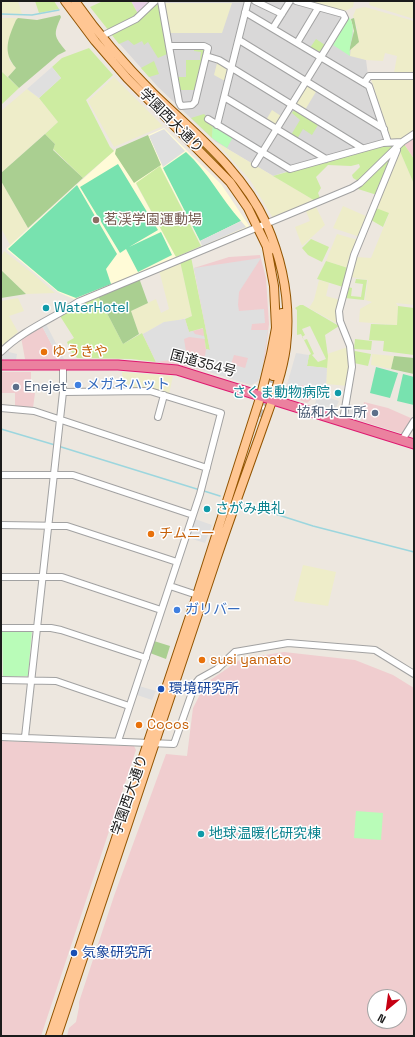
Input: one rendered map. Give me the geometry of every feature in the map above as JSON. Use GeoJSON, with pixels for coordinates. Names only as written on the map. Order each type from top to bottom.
{"type":"FeatureCollection","features":[{"type":"Feature","properties":{"kind":"highway","name":"国道354号"},"geometry":{"type":"LineString","coordinates":[[1,365],[138,365],[177,370],[343,420],[414,444]]}},
{"type":"Feature","properties":{"kind":"main road","name":"学園西大通り"},"geometry":{"type":"LineString","coordinates":[[65,1],[108,57],[230,182],[262,225]]}},
{"type":"Feature","properties":{"kind":"main road","name":"学園西大通り"},"geometry":{"type":"LineString","coordinates":[[75,1],[131,71],[236,175],[248,191],[271,247],[280,260],[285,287],[287,332],[283,362],[272,399],[214,555]]}},
{"type":"Feature","properties":{"kind":"main road","name":"学園西大通り"},"geometry":{"type":"LineString","coordinates":[[271,247],[272,260],[280,286],[281,329],[273,376]]}},
{"type":"Feature","properties":{"kind":"main road","name":"学園西大通り"},"geometry":{"type":"LineString","coordinates":[[214,555],[261,395],[276,328],[271,247]]}},
{"type":"Feature","properties":{"kind":"main road","name":"学園西大通り"},"geometry":{"type":"LineString","coordinates":[[57,1036],[200,596],[260,417]]}},
{"type":"Feature","properties":{"kind":"main road","name":"学園西大通り"},"geometry":{"type":"LineString","coordinates":[[50,1036],[152,743]]}},
{"type":"Feature","properties":{"kind":"street"},"geometry":{"type":"LineString","coordinates":[[102,36],[136,19],[155,1]]}},
{"type":"Feature","properties":{"kind":"street"},"geometry":{"type":"LineString","coordinates":[[161,1],[181,106],[171,122]]}},
{"type":"Feature","properties":{"kind":"street"},"geometry":{"type":"LineString","coordinates":[[217,125],[248,1]]}},
{"type":"Feature","properties":{"kind":"street"},"geometry":{"type":"LineString","coordinates":[[255,1],[282,14]]}},
{"type":"Feature","properties":{"kind":"street"},"geometry":{"type":"LineString","coordinates":[[273,28],[290,1]]}},
{"type":"Feature","properties":{"kind":"street"},"geometry":{"type":"LineString","coordinates":[[255,164],[345,18],[343,14],[296,1]]}},
{"type":"Feature","properties":{"kind":"street"},"geometry":{"type":"LineString","coordinates":[[296,43],[318,8]]}},
{"type":"Feature","properties":{"kind":"street"},"geometry":{"type":"LineString","coordinates":[[245,12],[369,86],[388,142]]}},
{"type":"Feature","properties":{"kind":"street"},"geometry":{"type":"LineString","coordinates":[[239,40],[384,129]]}},
{"type":"Feature","properties":{"kind":"street"},"geometry":{"type":"LineString","coordinates":[[169,46],[207,47],[195,102],[192,105],[181,106]]}},
{"type":"Feature","properties":{"kind":"street"},"geometry":{"type":"LineString","coordinates":[[206,56],[219,60],[231,67],[362,148]]}},
{"type":"Feature","properties":{"kind":"street"},"geometry":{"type":"LineString","coordinates":[[364,83],[369,76],[414,76]]}},
{"type":"Feature","properties":{"kind":"street"},"geometry":{"type":"LineString","coordinates":[[224,97],[326,159]]}},
{"type":"Feature","properties":{"kind":"street"},"geometry":{"type":"LineString","coordinates":[[208,119],[290,169],[388,142],[400,144]]}},
{"type":"Feature","properties":{"kind":"street"},"geometry":{"type":"LineString","coordinates":[[1,352],[19,336],[60,314],[78,302],[352,188],[360,183],[400,144],[414,134]]}},
{"type":"Feature","properties":{"kind":"street"},"geometry":{"type":"LineString","coordinates":[[343,420],[352,367],[350,346],[340,321],[339,311],[354,255],[400,144]]}},
{"type":"Feature","properties":{"kind":"street"},"geometry":{"type":"LineString","coordinates":[[26,738],[64,392],[63,365]]}},
{"type":"Feature","properties":{"kind":"street"},"geometry":{"type":"LineString","coordinates":[[64,392],[150,391],[221,413],[193,515],[118,741]]}},
{"type":"Feature","properties":{"kind":"street"},"geometry":{"type":"LineString","coordinates":[[158,417],[164,395]]}},
{"type":"Feature","properties":{"kind":"street"},"geometry":{"type":"LineString","coordinates":[[1,408],[25,409],[207,468]]}},
{"type":"Feature","properties":{"kind":"street"},"geometry":{"type":"LineString","coordinates":[[402,440],[414,421]]}},
{"type":"Feature","properties":{"kind":"street"},"geometry":{"type":"LineString","coordinates":[[1,475],[73,475],[193,515]]}},
{"type":"Feature","properties":{"kind":"street"},"geometry":{"type":"LineString","coordinates":[[1,525],[67,526],[177,562]]}},
{"type":"Feature","properties":{"kind":"street"},"geometry":{"type":"LineString","coordinates":[[1,576],[43,576],[62,578],[161,610]]}},
{"type":"Feature","properties":{"kind":"street"},"geometry":{"type":"LineString","coordinates":[[170,586],[200,596]]}},
{"type":"Feature","properties":{"kind":"street"},"geometry":{"type":"LineString","coordinates":[[1,628],[38,628],[61,630],[146,658]]}},
{"type":"Feature","properties":{"kind":"street"},"geometry":{"type":"LineString","coordinates":[[1,737],[174,744],[195,684],[199,679],[218,669],[235,652],[288,643],[375,650],[414,674]]}},
{"type":"Feature","properties":{"kind":"street"},"geometry":{"type":"LineString","coordinates":[[1,675],[1,680],[32,679],[56,681],[129,706]]}},
{"type":"Feature","properties":{"kind":"shaded area"},"geometry":{"type":"Polygon","coordinates":[[[131,1],[152,1],[138,14],[131,1]]]}},
{"type":"Feature","properties":{"kind":"shaded area"},"geometry":{"type":"Polygon","coordinates":[[[159,1],[291,1],[349,17],[359,57],[366,60],[368,75],[367,89],[384,139],[383,141],[273,176],[216,142],[158,87],[111,34],[136,21],[159,1]]]}},
{"type":"Feature","properties":{"kind":"shaded area"},"geometry":{"type":"Polygon","coordinates":[[[52,67],[61,78],[39,98],[27,89],[52,67]]]}},
{"type":"Feature","properties":{"kind":"shaded area","name":"茗渓学園運動場"},"geometry":{"type":"Polygon","coordinates":[[[164,128],[221,184],[250,227],[202,246],[160,166],[136,184],[176,257],[76,300],[58,292],[6,249],[116,149],[115,154],[161,165],[148,135],[164,128]]]}},
{"type":"Feature","properties":{"kind":"shaded area"},"geometry":{"type":"Polygon","coordinates":[[[164,129],[185,151],[163,167],[149,136],[164,129]]]}},
{"type":"Feature","properties":{"kind":"shaded area"},"geometry":{"type":"Polygon","coordinates":[[[414,137],[414,159],[404,144],[414,137]]]}},
{"type":"Feature","properties":{"kind":"shaded area"},"geometry":{"type":"Polygon","coordinates":[[[241,221],[246,227],[202,246],[200,241],[241,221]]]}},
{"type":"Feature","properties":{"kind":"shaded area"},"geometry":{"type":"Polygon","coordinates":[[[260,255],[266,278],[269,324],[265,357],[258,381],[251,385],[203,370],[156,362],[143,334],[172,322],[185,319],[189,332],[204,328],[206,349],[210,350],[194,268],[229,257],[260,255]]]}},
{"type":"Feature","properties":{"kind":"shaded area"},"geometry":{"type":"Polygon","coordinates":[[[261,258],[239,292],[239,311],[264,309],[265,323],[252,324],[251,330],[268,330],[262,370],[258,381],[251,385],[203,370],[206,349],[210,350],[194,268],[261,258]],[[234,355],[231,364],[245,368],[248,358],[234,355]]]}},
{"type":"Feature","properties":{"kind":"shaded area"},"geometry":{"type":"Polygon","coordinates":[[[185,319],[189,332],[193,331],[195,334],[204,336],[205,339],[189,337],[184,339],[187,358],[202,361],[201,369],[191,367],[192,363],[171,360],[156,362],[143,334],[164,322],[185,319]]]}},
{"type":"Feature","properties":{"kind":"shaded area"},"geometry":{"type":"Polygon","coordinates":[[[46,324],[64,359],[59,359],[42,326],[46,324]]]}},
{"type":"Feature","properties":{"kind":"shaded area"},"geometry":{"type":"Polygon","coordinates":[[[42,326],[59,359],[25,359],[21,337],[42,326]]]}},
{"type":"Feature","properties":{"kind":"shaded area"},"geometry":{"type":"Polygon","coordinates":[[[9,346],[9,352],[17,354],[16,360],[1,360],[1,356],[9,346]]]}},
{"type":"Feature","properties":{"kind":"shaded area"},"geometry":{"type":"Polygon","coordinates":[[[296,353],[309,355],[307,366],[327,368],[326,386],[321,392],[302,385],[297,399],[287,395],[285,392],[296,353]]]}},
{"type":"Feature","properties":{"kind":"shaded area","name":"Enejet"},"geometry":{"type":"Polygon","coordinates":[[[1,372],[31,372],[31,393],[35,393],[33,408],[15,406],[15,393],[2,393],[1,372]]]}},
{"type":"Feature","properties":{"kind":"shaded area"},"geometry":{"type":"Polygon","coordinates":[[[290,375],[326,386],[307,403],[287,395],[285,392],[290,375]]]}},
{"type":"Feature","properties":{"kind":"shaded area"},"geometry":{"type":"Polygon","coordinates":[[[318,394],[339,401],[335,410],[315,404],[318,394]]]}},
{"type":"Feature","properties":{"kind":"shaded area"},"geometry":{"type":"Polygon","coordinates":[[[364,402],[388,408],[413,419],[403,434],[361,421],[364,402]]]}},
{"type":"Feature","properties":{"kind":"shaded area"},"geometry":{"type":"Polygon","coordinates":[[[348,404],[363,408],[361,421],[346,415],[348,404]]]}},
{"type":"Feature","properties":{"kind":"shaded area"},"geometry":{"type":"Polygon","coordinates":[[[195,519],[212,525],[205,543],[189,538],[195,519]]]}},
{"type":"Feature","properties":{"kind":"shaded area"},"geometry":{"type":"Polygon","coordinates":[[[284,652],[355,660],[393,675],[414,688],[414,1036],[67,1036],[69,1028],[76,1022],[79,1002],[114,896],[166,754],[187,756],[193,708],[206,683],[241,659],[284,652]]]}},
{"type":"Feature","properties":{"kind":"shaded area"},"geometry":{"type":"Polygon","coordinates":[[[139,686],[156,691],[152,700],[137,695],[139,686]]]}},
{"type":"Feature","properties":{"kind":"shaded area"},"geometry":{"type":"Polygon","coordinates":[[[1,741],[134,746],[136,750],[41,1036],[1,1036],[1,741]]]}},
{"type":"Feature","properties":{"kind":"green space"},"geometry":{"type":"Polygon","coordinates":[[[1,1],[18,1],[22,14],[1,13],[1,1]]]}},
{"type":"Feature","properties":{"kind":"green space"},"geometry":{"type":"Polygon","coordinates":[[[35,1],[54,1],[59,9],[39,13],[35,1]]]}},
{"type":"Feature","properties":{"kind":"green space"},"geometry":{"type":"Polygon","coordinates":[[[103,1],[131,1],[138,14],[134,18],[109,31],[90,7],[103,1]]]}},
{"type":"Feature","properties":{"kind":"green space"},"geometry":{"type":"Polygon","coordinates":[[[308,1],[354,1],[353,7],[343,12],[308,3],[308,1]]]}},
{"type":"Feature","properties":{"kind":"green space"},"geometry":{"type":"Polygon","coordinates":[[[370,1],[414,1],[414,19],[369,5],[370,1]]]}},
{"type":"Feature","properties":{"kind":"green space"},"geometry":{"type":"Polygon","coordinates":[[[158,2],[167,54],[158,58],[148,42],[144,45],[142,41],[134,45],[128,40],[119,44],[111,34],[136,21],[158,2]]]}},
{"type":"Feature","properties":{"kind":"green space"},"geometry":{"type":"Polygon","coordinates":[[[163,3],[232,3],[222,33],[169,33],[163,3]]]}},
{"type":"Feature","properties":{"kind":"green space"},"geometry":{"type":"Polygon","coordinates":[[[365,7],[414,21],[414,74],[394,73],[397,56],[385,53],[383,61],[366,60],[350,56],[351,48],[356,45],[357,28],[353,16],[356,9],[365,7]]]}},
{"type":"Feature","properties":{"kind":"green space"},"geometry":{"type":"Polygon","coordinates":[[[60,15],[61,17],[56,35],[66,51],[58,55],[19,88],[8,77],[16,68],[9,56],[8,45],[16,20],[18,18],[37,20],[60,15]]]}},
{"type":"Feature","properties":{"kind":"green space"},"geometry":{"type":"Polygon","coordinates":[[[349,17],[353,27],[350,56],[333,45],[349,17]]]}},
{"type":"Feature","properties":{"kind":"green space"},"geometry":{"type":"Polygon","coordinates":[[[1,18],[18,18],[16,20],[9,60],[16,68],[8,77],[1,71],[1,18]]]}},
{"type":"Feature","properties":{"kind":"green space"},"geometry":{"type":"Polygon","coordinates":[[[354,18],[359,42],[349,51],[354,31],[351,19],[354,18]]]}},
{"type":"Feature","properties":{"kind":"green space"},"geometry":{"type":"Polygon","coordinates":[[[316,39],[325,45],[321,52],[310,48],[316,39]]]}},
{"type":"Feature","properties":{"kind":"green space"},"geometry":{"type":"Polygon","coordinates":[[[89,48],[113,75],[86,100],[110,147],[114,151],[83,178],[53,149],[55,144],[45,134],[58,122],[39,98],[61,78],[52,67],[62,58],[89,48]]]}},
{"type":"Feature","properties":{"kind":"green space"},"geometry":{"type":"Polygon","coordinates":[[[194,49],[203,49],[205,51],[195,90],[179,90],[177,77],[186,77],[186,60],[200,60],[201,52],[194,51],[194,49]]]}},
{"type":"Feature","properties":{"kind":"green space"},"geometry":{"type":"Polygon","coordinates":[[[154,61],[159,74],[149,77],[141,68],[154,61]]]}},
{"type":"Feature","properties":{"kind":"green space"},"geometry":{"type":"Polygon","coordinates":[[[217,63],[227,68],[225,81],[214,75],[217,63]]]}},
{"type":"Feature","properties":{"kind":"green space"},"geometry":{"type":"Polygon","coordinates":[[[1,71],[19,88],[1,105],[1,71]]]}},
{"type":"Feature","properties":{"kind":"green space"},"geometry":{"type":"Polygon","coordinates":[[[114,77],[163,126],[114,147],[88,101],[114,77]]]}},
{"type":"Feature","properties":{"kind":"green space"},"geometry":{"type":"Polygon","coordinates":[[[414,78],[414,131],[402,139],[391,140],[371,79],[414,78]]]}},
{"type":"Feature","properties":{"kind":"green space"},"geometry":{"type":"Polygon","coordinates":[[[308,85],[317,90],[305,110],[297,104],[297,102],[308,85]]]}},
{"type":"Feature","properties":{"kind":"green space"},"geometry":{"type":"Polygon","coordinates":[[[27,89],[39,98],[58,122],[1,173],[1,111],[27,89]]]}},
{"type":"Feature","properties":{"kind":"green space"},"geometry":{"type":"Polygon","coordinates":[[[272,110],[281,116],[276,125],[266,120],[272,110]]]}},
{"type":"Feature","properties":{"kind":"green space"},"geometry":{"type":"Polygon","coordinates":[[[294,110],[318,125],[312,135],[303,129],[297,139],[291,135],[300,120],[292,113],[287,119],[294,110]]]}},
{"type":"Feature","properties":{"kind":"green space"},"geometry":{"type":"Polygon","coordinates":[[[204,114],[206,116],[205,120],[213,124],[212,138],[191,118],[204,114]]]}},
{"type":"Feature","properties":{"kind":"green space"},"geometry":{"type":"Polygon","coordinates":[[[177,119],[223,164],[240,186],[257,216],[232,179],[190,138],[176,121],[177,119]]]}},
{"type":"Feature","properties":{"kind":"green space"},"geometry":{"type":"Polygon","coordinates":[[[213,124],[233,137],[227,148],[212,138],[213,124]]]}},
{"type":"Feature","properties":{"kind":"green space"},"geometry":{"type":"Polygon","coordinates":[[[45,134],[55,144],[53,150],[83,178],[28,228],[1,181],[1,173],[45,134]]]}},
{"type":"Feature","properties":{"kind":"green space"},"geometry":{"type":"Polygon","coordinates":[[[148,135],[161,165],[134,183],[115,154],[116,149],[148,135]]]}},
{"type":"Feature","properties":{"kind":"green space"},"geometry":{"type":"Polygon","coordinates":[[[216,142],[317,202],[273,218],[250,180],[216,142]]]}},
{"type":"Feature","properties":{"kind":"green space"},"geometry":{"type":"Polygon","coordinates":[[[385,144],[394,145],[358,181],[353,178],[352,175],[360,167],[359,164],[351,166],[328,165],[316,177],[321,188],[318,193],[320,198],[317,202],[273,176],[385,144]]]}},
{"type":"Feature","properties":{"kind":"green space"},"geometry":{"type":"Polygon","coordinates":[[[404,144],[414,159],[414,184],[399,149],[404,144]]]}},
{"type":"Feature","properties":{"kind":"green space"},"geometry":{"type":"Polygon","coordinates":[[[399,149],[414,184],[414,305],[396,303],[398,306],[397,325],[359,322],[360,309],[372,302],[365,300],[368,280],[351,277],[356,257],[371,258],[389,214],[376,208],[399,149]]]}},
{"type":"Feature","properties":{"kind":"green space"},"geometry":{"type":"Polygon","coordinates":[[[186,152],[201,168],[241,221],[200,241],[163,168],[186,152]]]}},
{"type":"Feature","properties":{"kind":"green space"},"geometry":{"type":"Polygon","coordinates":[[[390,158],[392,159],[377,195],[358,189],[390,158]]]}},
{"type":"Feature","properties":{"kind":"green space"},"geometry":{"type":"Polygon","coordinates":[[[118,164],[158,230],[129,247],[161,232],[172,255],[138,272],[126,249],[120,253],[80,187],[118,164]]]}},
{"type":"Feature","properties":{"kind":"green space"},"geometry":{"type":"Polygon","coordinates":[[[160,166],[201,246],[176,257],[136,183],[160,166]]]}},
{"type":"Feature","properties":{"kind":"green space"},"geometry":{"type":"Polygon","coordinates":[[[1,181],[28,228],[10,245],[1,228],[1,181]]]}},
{"type":"Feature","properties":{"kind":"green space"},"geometry":{"type":"Polygon","coordinates":[[[77,185],[117,254],[106,269],[111,284],[76,298],[58,291],[8,249],[77,185]]]}},
{"type":"Feature","properties":{"kind":"green space"},"geometry":{"type":"Polygon","coordinates":[[[343,206],[368,217],[360,237],[333,228],[343,206]]]}},
{"type":"Feature","properties":{"kind":"green space"},"geometry":{"type":"Polygon","coordinates":[[[316,207],[325,225],[302,246],[295,227],[310,221],[306,211],[316,207]]]}},
{"type":"Feature","properties":{"kind":"green space"},"geometry":{"type":"Polygon","coordinates":[[[376,208],[389,213],[383,227],[371,220],[376,208]]]}},
{"type":"Feature","properties":{"kind":"green space"},"geometry":{"type":"Polygon","coordinates":[[[337,234],[358,240],[348,268],[326,261],[337,234]]]}},
{"type":"Feature","properties":{"kind":"green space"},"geometry":{"type":"Polygon","coordinates":[[[311,239],[329,247],[322,262],[308,255],[302,248],[311,239]]]}},
{"type":"Feature","properties":{"kind":"green space"},"geometry":{"type":"Polygon","coordinates":[[[4,251],[55,293],[26,294],[1,270],[1,257],[4,251]]]}},
{"type":"Feature","properties":{"kind":"green space"},"geometry":{"type":"Polygon","coordinates":[[[191,257],[210,350],[206,349],[203,328],[189,332],[185,319],[192,316],[180,261],[191,257]]]}},
{"type":"Feature","properties":{"kind":"green space"},"geometry":{"type":"Polygon","coordinates":[[[180,261],[192,316],[172,322],[164,322],[143,334],[139,334],[131,311],[156,299],[161,313],[169,309],[159,270],[180,261]]]}},
{"type":"Feature","properties":{"kind":"green space"},"geometry":{"type":"Polygon","coordinates":[[[326,261],[348,268],[343,287],[317,279],[326,261]]]}},
{"type":"Feature","properties":{"kind":"green space"},"geometry":{"type":"Polygon","coordinates":[[[1,270],[26,294],[1,298],[1,270]]]}},
{"type":"Feature","properties":{"kind":"green space"},"geometry":{"type":"Polygon","coordinates":[[[139,278],[148,303],[131,311],[139,334],[123,344],[98,296],[139,278]]]}},
{"type":"Feature","properties":{"kind":"green space"},"geometry":{"type":"Polygon","coordinates":[[[356,279],[367,280],[364,300],[345,298],[348,287],[352,288],[351,296],[361,297],[363,284],[355,283],[356,279]]]}},
{"type":"Feature","properties":{"kind":"green space"},"geometry":{"type":"Polygon","coordinates":[[[319,280],[329,283],[326,296],[340,300],[338,324],[309,308],[314,300],[319,280]]]}},
{"type":"Feature","properties":{"kind":"green space"},"geometry":{"type":"Polygon","coordinates":[[[98,296],[123,344],[142,333],[156,362],[131,359],[77,358],[70,350],[67,342],[74,338],[60,316],[98,296]]]}},
{"type":"Feature","properties":{"kind":"green space"},"geometry":{"type":"Polygon","coordinates":[[[18,298],[24,311],[9,316],[18,332],[3,345],[1,343],[1,301],[18,298]]]}},
{"type":"Feature","properties":{"kind":"green space"},"geometry":{"type":"Polygon","coordinates":[[[303,305],[339,326],[325,335],[328,356],[327,368],[307,366],[309,355],[311,354],[304,340],[307,339],[314,354],[312,355],[318,362],[326,359],[310,326],[302,329],[305,335],[302,337],[301,334],[297,335],[297,310],[295,308],[303,305]]]}},
{"type":"Feature","properties":{"kind":"green space"},"geometry":{"type":"Polygon","coordinates":[[[398,306],[414,308],[414,355],[383,351],[384,341],[369,340],[371,324],[397,325],[398,306]]]}},
{"type":"Feature","properties":{"kind":"green space"},"geometry":{"type":"Polygon","coordinates":[[[355,339],[372,341],[371,350],[354,349],[355,339]]]}},
{"type":"Feature","properties":{"kind":"green space"},"geometry":{"type":"Polygon","coordinates":[[[348,347],[350,356],[348,386],[326,384],[327,354],[348,347]]]}},
{"type":"Feature","properties":{"kind":"green space"},"geometry":{"type":"Polygon","coordinates":[[[355,351],[371,354],[368,366],[354,363],[353,353],[355,351]]]}},
{"type":"Feature","properties":{"kind":"green space"},"geometry":{"type":"Polygon","coordinates":[[[372,354],[394,356],[391,369],[371,365],[372,354]]]}},
{"type":"Feature","properties":{"kind":"green space"},"geometry":{"type":"Polygon","coordinates":[[[394,356],[414,358],[414,374],[391,369],[394,356]]]}},
{"type":"Feature","properties":{"kind":"green space"},"geometry":{"type":"Polygon","coordinates":[[[376,367],[398,373],[390,398],[370,393],[376,367]]]}},
{"type":"Feature","properties":{"kind":"green space"},"geometry":{"type":"Polygon","coordinates":[[[122,372],[173,376],[169,394],[123,388],[122,372]]]}},
{"type":"Feature","properties":{"kind":"green space"},"geometry":{"type":"Polygon","coordinates":[[[403,374],[414,377],[414,405],[397,401],[403,374]]]}},
{"type":"Feature","properties":{"kind":"green space"},"geometry":{"type":"Polygon","coordinates":[[[303,565],[336,572],[328,606],[294,601],[303,565]]]}},
{"type":"Feature","properties":{"kind":"green space"},"geometry":{"type":"Polygon","coordinates":[[[32,630],[28,676],[3,677],[2,631],[32,630]]]}},
{"type":"Feature","properties":{"kind":"green space"},"geometry":{"type":"Polygon","coordinates":[[[154,641],[170,646],[166,659],[150,653],[154,641]]]}},
{"type":"Feature","properties":{"kind":"green space"},"geometry":{"type":"Polygon","coordinates":[[[356,811],[383,813],[381,840],[354,838],[356,811]]]}},
{"type":"Feature","properties":{"kind":"pier"},"geometry":{"type":"Polygon","coordinates":[[[270,375],[277,377],[264,417],[257,415],[270,375]]]}},
{"type":"Feature","properties":{"kind":"waterway"},"geometry":{"type":"LineString","coordinates":[[1,14],[32,15],[59,10]]}},
{"type":"Feature","properties":{"kind":"waterway"},"geometry":{"type":"LineString","coordinates":[[1,429],[55,445]]}},
{"type":"Feature","properties":{"kind":"waterway"},"geometry":{"type":"LineString","coordinates":[[58,446],[200,490]]}},
{"type":"Feature","properties":{"kind":"waterway"},"geometry":{"type":"LineString","coordinates":[[204,491],[220,496]]}},
{"type":"Feature","properties":{"kind":"waterway"},"geometry":{"type":"LineString","coordinates":[[244,504],[313,526],[414,552]]}},
{"type":"Feature","properties":{"kind":"tunnel"},"geometry":{"type":"LineString","coordinates":[[260,417],[273,376]]}},
{"type":"Feature","properties":{"kind":"place","name":"茗渓学園運動場"},"geometry":{"type":"Point","coordinates":[96,220]}},
{"type":"Feature","properties":{"kind":"place","name":"WaterHotel"},"geometry":{"type":"Point","coordinates":[46,308]}},
{"type":"Feature","properties":{"kind":"place","name":"ゆうきや"},"geometry":{"type":"Point","coordinates":[44,352]}},
{"type":"Feature","properties":{"kind":"place","name":"メガネハット"},"geometry":{"type":"Point","coordinates":[78,385]}},
{"type":"Feature","properties":{"kind":"place","name":"Enejet"},"geometry":{"type":"Point","coordinates":[16,387]}},
{"type":"Feature","properties":{"kind":"place","name":"さくま動物病院"},"geometry":{"type":"Point","coordinates":[338,393]}},
{"type":"Feature","properties":{"kind":"place","name":"協和木工所"},"geometry":{"type":"Point","coordinates":[375,413]}},
{"type":"Feature","properties":{"kind":"place","name":"さがみ典礼"},"geometry":{"type":"Point","coordinates":[207,509]}},
{"type":"Feature","properties":{"kind":"place","name":"チムニー"},"geometry":{"type":"Point","coordinates":[151,534]}},
{"type":"Feature","properties":{"kind":"place","name":"ガリバー"},"geometry":{"type":"Point","coordinates":[177,610]}},
{"type":"Feature","properties":{"kind":"place","name":"susi yamato"},"geometry":{"type":"Point","coordinates":[202,660]}},
{"type":"Feature","properties":{"kind":"place","name":"環境研究所"},"geometry":{"type":"Point","coordinates":[161,689]}},
{"type":"Feature","properties":{"kind":"place","name":"Cocos"},"geometry":{"type":"Point","coordinates":[139,725]}},
{"type":"Feature","properties":{"kind":"place","name":"地球温暖化研究棟"},"geometry":{"type":"Point","coordinates":[201,834]}},
{"type":"Feature","properties":{"kind":"place","name":"気象研究所"},"geometry":{"type":"Point","coordinates":[74,953]}}]}
